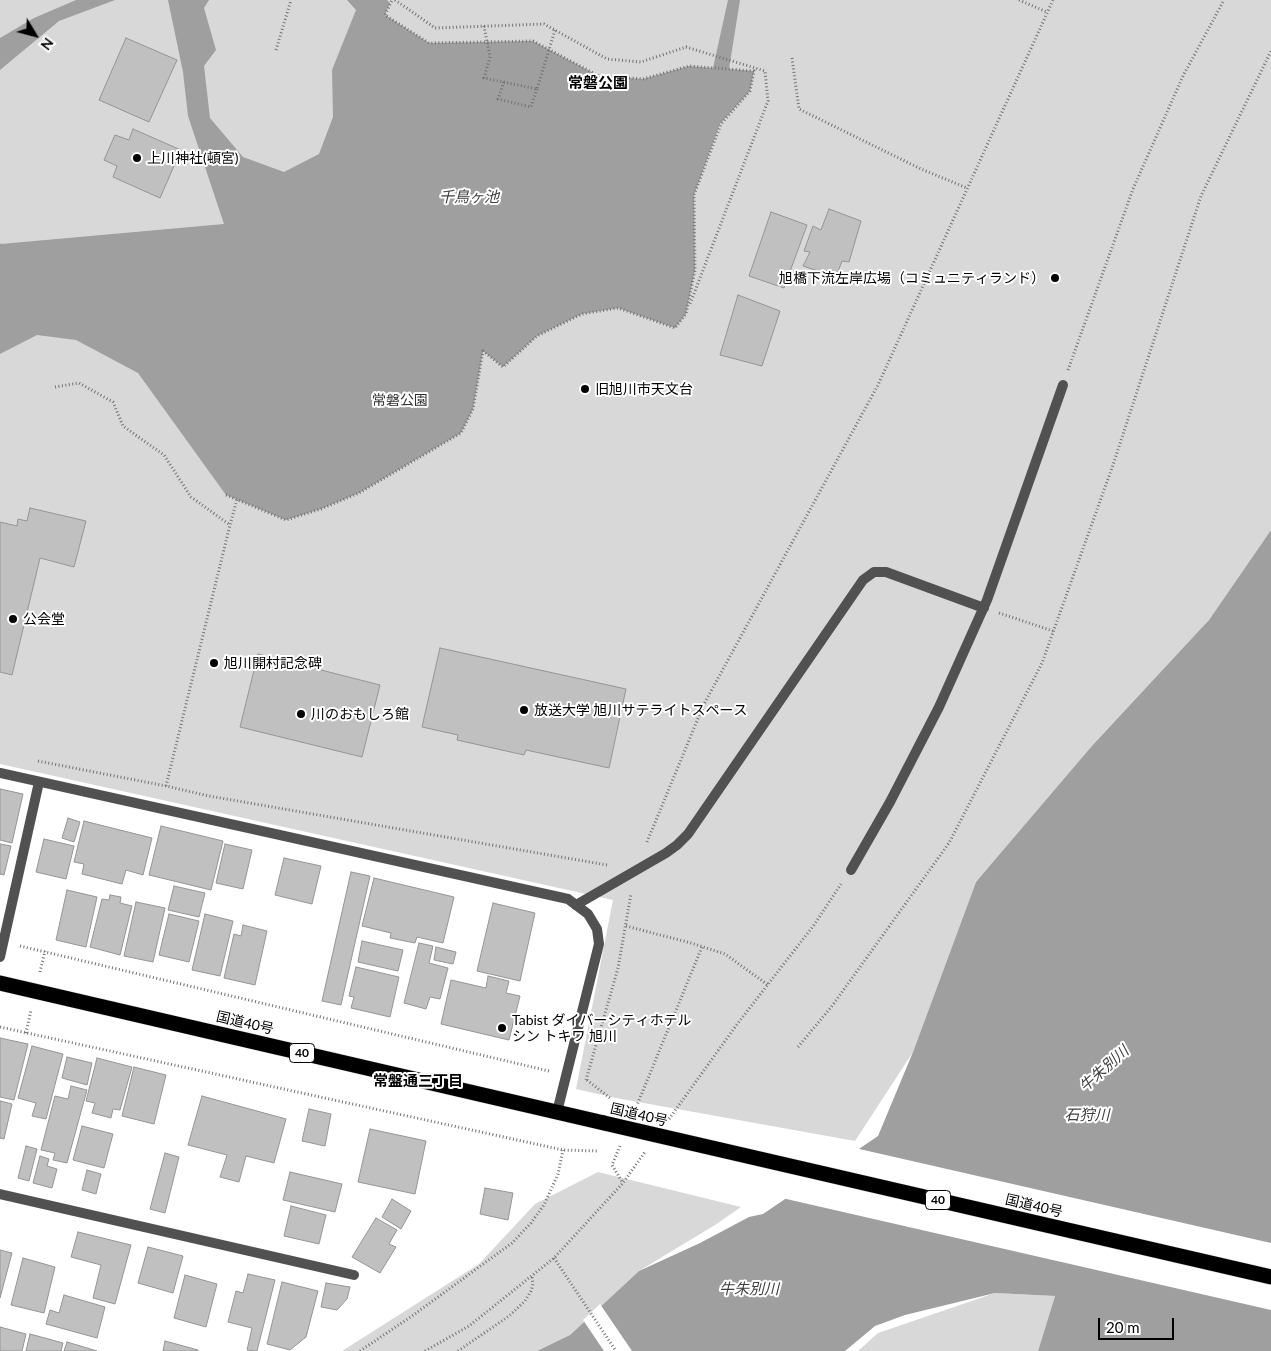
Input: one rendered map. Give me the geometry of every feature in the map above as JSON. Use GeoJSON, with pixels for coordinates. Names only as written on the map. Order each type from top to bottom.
{"type":"FeatureCollection","features":[{"type":"Feature","properties":{"kind":"highway","name":"国道40号"},"geometry":{"type":"LineString","coordinates":[[0,983],[1271,1277]]}},
{"type":"Feature","properties":{"kind":"street"},"geometry":{"type":"LineString","coordinates":[[851,870],[890,802],[939,707],[984,608],[1063,385]]}},
{"type":"Feature","properties":{"kind":"street"},"geometry":{"type":"LineString","coordinates":[[576,905],[666,853],[688,834],[863,580],[874,572],[886,572],[984,608]]}},
{"type":"Feature","properties":{"kind":"street"},"geometry":{"type":"LineString","coordinates":[[0,774],[568,899],[588,914],[597,929],[598,944],[557,1112]]}},
{"type":"Feature","properties":{"kind":"street"},"geometry":{"type":"LineString","coordinates":[[0,957],[39,782]]}},
{"type":"Feature","properties":{"kind":"street"},"geometry":{"type":"LineString","coordinates":[[0,1194],[354,1275]]}},
{"type":"Feature","properties":{"kind":"path"},"geometry":{"type":"LineString","coordinates":[[276,50],[291,0]]}},
{"type":"Feature","properties":{"kind":"path"},"geometry":{"type":"LineString","coordinates":[[226,495],[286,520],[321,509],[359,493],[461,433],[473,409],[483,351],[503,367],[536,336],[582,314],[618,308],[674,328],[686,314],[768,102],[765,71],[686,47],[641,62],[607,59],[544,24],[435,28],[394,0],[385,15],[429,43],[532,41],[599,76],[643,79],[689,66],[754,71],[750,91],[720,124],[694,195],[695,270],[686,314]]}},
{"type":"Feature","properties":{"kind":"path"},"geometry":{"type":"LineString","coordinates":[[1019,0],[1046,12]]}},
{"type":"Feature","properties":{"kind":"path"},"geometry":{"type":"LineString","coordinates":[[586,1080],[618,968],[635,870],[704,704],[878,385],[1053,0]]}},
{"type":"Feature","properties":{"kind":"path"},"geometry":{"type":"LineString","coordinates":[[1063,385],[1133,189],[1184,76],[1224,0]]}},
{"type":"Feature","properties":{"kind":"path"},"geometry":{"type":"LineString","coordinates":[[484,26],[490,57],[484,78],[537,89]]}},
{"type":"Feature","properties":{"kind":"path"},"geometry":{"type":"LineString","coordinates":[[504,82],[498,99],[532,107],[555,30]]}},
{"type":"Feature","properties":{"kind":"path"},"geometry":{"type":"LineString","coordinates":[[798,1047],[832,1006],[949,843],[1042,663],[1113,465],[1201,196],[1271,51]]}},
{"type":"Feature","properties":{"kind":"path"},"geometry":{"type":"LineString","coordinates":[[792,58],[798,110],[921,169],[967,188]]}},
{"type":"Feature","properties":{"kind":"path"},"geometry":{"type":"LineString","coordinates":[[55,387],[79,383],[113,402],[122,426],[164,455],[191,497],[230,525]]}},
{"type":"Feature","properties":{"kind":"path"},"geometry":{"type":"LineString","coordinates":[[166,786],[237,499]]}},
{"type":"Feature","properties":{"kind":"path"},"geometry":{"type":"LineString","coordinates":[[984,608],[1053,631]]}},
{"type":"Feature","properties":{"kind":"path"},"geometry":{"type":"LineString","coordinates":[[36,761],[209,796],[635,870]]}},
{"type":"Feature","properties":{"kind":"path"},"geometry":{"type":"LineString","coordinates":[[669,1119],[738,1023],[814,924],[851,870]]}},
{"type":"Feature","properties":{"kind":"path"},"geometry":{"type":"LineString","coordinates":[[626,926],[725,954],[768,985]]}},
{"type":"Feature","properties":{"kind":"path"},"geometry":{"type":"LineString","coordinates":[[3,942],[586,1080],[610,1098]]}},
{"type":"Feature","properties":{"kind":"path"},"geometry":{"type":"LineString","coordinates":[[635,1110],[702,947]]}},
{"type":"Feature","properties":{"kind":"path"},"geometry":{"type":"LineString","coordinates":[[0,1027],[563,1150],[598,1150]]}},
{"type":"Feature","properties":{"kind":"path"},"geometry":{"type":"LineString","coordinates":[[623,1137],[612,1165],[623,1183]]}},
{"type":"Feature","properties":{"kind":"path"},"geometry":{"type":"LineString","coordinates":[[360,1351],[512,1244],[544,1205],[558,1174],[563,1150]]}},
{"type":"Feature","properties":{"kind":"path"},"geometry":{"type":"LineString","coordinates":[[425,1351],[469,1326],[554,1258],[623,1183],[646,1151]]}},
{"type":"Feature","properties":{"kind":"path"},"geometry":{"type":"LineString","coordinates":[[554,1258],[616,1351]]}},
{"type":"Feature","properties":{"kind":"path"},"geometry":{"type":"LineString","coordinates":[[458,1351],[509,1316],[525,1301],[531,1292],[532,1277]]}},
{"type":"Feature","properties":{"kind":"green space","name":"常磐公園"},"geometry":{"type":"Polygon","coordinates":[[[0,0],[1271,0],[1271,530],[1209,620],[976,882],[913,1052],[855,1141],[616,1098],[576,1089],[613,900],[0,764],[0,0]]]}},
{"type":"Feature","properties":{"kind":"green space"},"geometry":{"type":"Polygon","coordinates":[[[598,1172],[741,1207],[639,1271],[570,1335],[537,1351],[342,1351],[479,1264],[535,1204],[598,1172]]]}},
{"type":"Feature","properties":{"kind":"green space"},"geometry":{"type":"Polygon","coordinates":[[[995,1293],[1055,1296],[1038,1351],[858,1351],[878,1333],[995,1293]]]}},
{"type":"Feature","properties":{"kind":"water"},"geometry":{"type":"Polygon","coordinates":[[[76,0],[115,0],[59,21],[0,70],[0,38],[34,18],[76,0]]]}},
{"type":"Feature","properties":{"kind":"water","name":"千鳥ヶ池"},"geometry":{"type":"Polygon","coordinates":[[[168,0],[209,0],[204,8],[216,50],[204,66],[210,118],[243,157],[284,172],[319,154],[333,117],[332,70],[356,10],[347,0],[387,0],[390,3],[385,15],[429,43],[533,41],[599,76],[643,79],[689,66],[713,68],[728,0],[740,0],[729,69],[754,71],[750,91],[720,124],[694,195],[695,270],[686,314],[675,328],[618,308],[582,314],[537,336],[503,367],[483,351],[473,409],[461,433],[359,493],[321,509],[286,520],[226,495],[138,373],[76,340],[37,335],[0,354],[0,243],[224,224],[188,116],[183,72],[168,0]]]}},
{"type":"Feature","properties":{"kind":"water","name":"石狩川"},"geometry":{"type":"Polygon","coordinates":[[[1271,530],[1271,1351],[1038,1351],[1055,1296],[995,1293],[905,1315],[875,1326],[845,1351],[537,1351],[570,1335],[639,1271],[700,1243],[749,1217],[763,1214],[878,1136],[913,1052],[976,882],[1092,746],[1209,620],[1271,530]]]}},
{"type":"Feature","properties":{"kind":"pier"},"geometry":{"type":"Polygon","coordinates":[[[855,1148],[1271,1243],[1271,1310],[782,1198],[855,1148]]]}},
{"type":"Feature","properties":{"kind":"pier"},"geometry":{"type":"Polygon","coordinates":[[[600,1304],[632,1351],[604,1351],[583,1320],[600,1304]]]}},
{"type":"Feature","properties":{"kind":"building"},"geometry":{"type":"Polygon","coordinates":[[[126,38],[177,60],[149,122],[99,100],[126,38]]]}},
{"type":"Feature","properties":{"kind":"building"},"geometry":{"type":"Polygon","coordinates":[[[133,129],[181,150],[160,198],[113,177],[117,166],[104,160],[115,135],[129,140],[133,129]]]}},
{"type":"Feature","properties":{"kind":"building"},"geometry":{"type":"Polygon","coordinates":[[[829,209],[861,221],[849,262],[842,261],[836,277],[803,266],[810,252],[804,251],[813,226],[821,230],[829,209]]]}},
{"type":"Feature","properties":{"kind":"building"},"geometry":{"type":"Polygon","coordinates":[[[771,212],[807,225],[784,288],[749,276],[771,212]]]}},
{"type":"Feature","properties":{"kind":"building"},"geometry":{"type":"Polygon","coordinates":[[[738,295],[780,311],[762,366],[720,355],[738,295]]]}},
{"type":"Feature","properties":{"kind":"building","name":"公会堂"},"geometry":{"type":"Polygon","coordinates":[[[30,508],[86,521],[74,567],[40,558],[12,675],[0,672],[0,522],[17,526],[18,519],[27,521],[30,508]]]}},
{"type":"Feature","properties":{"kind":"building"},"geometry":{"type":"Polygon","coordinates":[[[440,648],[626,689],[609,768],[526,750],[524,755],[457,740],[458,735],[422,727],[440,648]]]}},
{"type":"Feature","properties":{"kind":"building"},"geometry":{"type":"Polygon","coordinates":[[[258,654],[380,685],[362,757],[240,727],[258,654]]]}},
{"type":"Feature","properties":{"kind":"building"},"geometry":{"type":"Polygon","coordinates":[[[0,789],[23,794],[12,843],[0,840],[0,789]]]}},
{"type":"Feature","properties":{"kind":"building"},"geometry":{"type":"Polygon","coordinates":[[[68,818],[80,822],[74,842],[62,838],[68,818]]]}},
{"type":"Feature","properties":{"kind":"building"},"geometry":{"type":"Polygon","coordinates":[[[84,821],[152,838],[143,875],[126,870],[122,884],[82,874],[84,864],[74,862],[84,821]]]}},
{"type":"Feature","properties":{"kind":"building"},"geometry":{"type":"Polygon","coordinates":[[[161,826],[223,841],[211,890],[149,875],[161,826]]]}},
{"type":"Feature","properties":{"kind":"building"},"geometry":{"type":"Polygon","coordinates":[[[44,839],[74,846],[66,879],[36,872],[44,839]]]}},
{"type":"Feature","properties":{"kind":"building"},"geometry":{"type":"Polygon","coordinates":[[[0,844],[11,846],[4,875],[0,874],[0,844]]]}},
{"type":"Feature","properties":{"kind":"building"},"geometry":{"type":"Polygon","coordinates":[[[225,844],[252,850],[243,889],[216,883],[225,844]]]}},
{"type":"Feature","properties":{"kind":"building"},"geometry":{"type":"Polygon","coordinates":[[[284,858],[321,866],[312,904],[275,895],[284,858]]]}},
{"type":"Feature","properties":{"kind":"building"},"geometry":{"type":"Polygon","coordinates":[[[351,872],[370,876],[341,1005],[322,1001],[351,872]]]}},
{"type":"Feature","properties":{"kind":"building"},"geometry":{"type":"Polygon","coordinates":[[[374,878],[454,897],[443,943],[417,937],[415,943],[390,938],[391,933],[362,926],[374,878]]]}},
{"type":"Feature","properties":{"kind":"building"},"geometry":{"type":"Polygon","coordinates":[[[174,886],[205,893],[199,917],[168,910],[174,886]]]}},
{"type":"Feature","properties":{"kind":"building"},"geometry":{"type":"Polygon","coordinates":[[[67,890],[97,897],[86,947],[56,940],[67,890]]]}},
{"type":"Feature","properties":{"kind":"building"},"geometry":{"type":"Polygon","coordinates":[[[110,895],[121,897],[120,903],[132,906],[120,955],[90,947],[102,899],[109,900],[110,895]]]}},
{"type":"Feature","properties":{"kind":"building"},"geometry":{"type":"Polygon","coordinates":[[[136,902],[165,908],[153,962],[124,956],[136,902]]]}},
{"type":"Feature","properties":{"kind":"building"},"geometry":{"type":"Polygon","coordinates":[[[493,903],[535,913],[520,981],[477,971],[493,903]]]}},
{"type":"Feature","properties":{"kind":"building"},"geometry":{"type":"Polygon","coordinates":[[[169,914],[199,921],[189,962],[159,955],[169,914]]]}},
{"type":"Feature","properties":{"kind":"building"},"geometry":{"type":"Polygon","coordinates":[[[205,914],[233,921],[220,976],[192,970],[205,914]]]}},
{"type":"Feature","properties":{"kind":"building"},"geometry":{"type":"Polygon","coordinates":[[[243,925],[267,931],[255,985],[224,978],[234,934],[241,936],[243,925]]]}},
{"type":"Feature","properties":{"kind":"building"},"geometry":{"type":"Polygon","coordinates":[[[362,941],[403,950],[398,971],[358,962],[362,941]]]}},
{"type":"Feature","properties":{"kind":"building"},"geometry":{"type":"Polygon","coordinates":[[[419,943],[433,946],[429,963],[448,968],[440,999],[430,997],[426,1009],[404,1003],[419,943]]]}},
{"type":"Feature","properties":{"kind":"building"},"geometry":{"type":"Polygon","coordinates":[[[436,947],[456,952],[453,964],[434,960],[436,947]]]}},
{"type":"Feature","properties":{"kind":"building"},"geometry":{"type":"Polygon","coordinates":[[[356,967],[399,977],[390,1017],[351,1008],[354,997],[349,996],[356,967]]]}},
{"type":"Feature","properties":{"kind":"building"},"geometry":{"type":"Polygon","coordinates":[[[488,976],[509,981],[506,993],[520,996],[509,1040],[441,1024],[451,980],[486,988],[488,976]]]}},
{"type":"Feature","properties":{"kind":"building"},"geometry":{"type":"Polygon","coordinates":[[[0,1038],[28,1044],[14,1100],[0,1097],[0,1038]]]}},
{"type":"Feature","properties":{"kind":"building"},"geometry":{"type":"Polygon","coordinates":[[[32,1046],[63,1054],[46,1119],[32,1116],[36,1103],[18,1098],[32,1046]]]}},
{"type":"Feature","properties":{"kind":"building"},"geometry":{"type":"Polygon","coordinates":[[[67,1057],[92,1063],[87,1085],[62,1078],[67,1057]]]}},
{"type":"Feature","properties":{"kind":"building"},"geometry":{"type":"Polygon","coordinates":[[[97,1058],[132,1067],[120,1110],[113,1109],[111,1118],[92,1113],[95,1103],[86,1101],[97,1058]]]}},
{"type":"Feature","properties":{"kind":"building"},"geometry":{"type":"Polygon","coordinates":[[[134,1067],[166,1075],[154,1124],[122,1116],[134,1067]]]}},
{"type":"Feature","properties":{"kind":"building"},"geometry":{"type":"Polygon","coordinates":[[[71,1086],[87,1090],[67,1163],[53,1160],[55,1153],[41,1150],[55,1096],[68,1099],[71,1086]]]}},
{"type":"Feature","properties":{"kind":"building"},"geometry":{"type":"Polygon","coordinates":[[[202,1096],[286,1119],[274,1163],[246,1156],[239,1182],[220,1177],[227,1155],[188,1145],[202,1096]]]}},
{"type":"Feature","properties":{"kind":"building"},"geometry":{"type":"Polygon","coordinates":[[[0,1101],[12,1104],[4,1139],[0,1138],[0,1101]]]}},
{"type":"Feature","properties":{"kind":"building"},"geometry":{"type":"Polygon","coordinates":[[[309,1109],[331,1114],[325,1146],[302,1141],[309,1109]]]}},
{"type":"Feature","properties":{"kind":"building"},"geometry":{"type":"Polygon","coordinates":[[[82,1126],[113,1134],[104,1168],[73,1160],[82,1126]]]}},
{"type":"Feature","properties":{"kind":"building"},"geometry":{"type":"Polygon","coordinates":[[[370,1129],[426,1141],[415,1194],[358,1182],[370,1129]]]}},
{"type":"Feature","properties":{"kind":"building"},"geometry":{"type":"Polygon","coordinates":[[[26,1146],[37,1149],[29,1181],[18,1178],[26,1146]]]}},
{"type":"Feature","properties":{"kind":"building"},"geometry":{"type":"Polygon","coordinates":[[[165,1153],[179,1157],[165,1213],[150,1209],[165,1153]]]}},
{"type":"Feature","properties":{"kind":"building"},"geometry":{"type":"Polygon","coordinates":[[[40,1156],[49,1159],[47,1166],[57,1169],[52,1188],[33,1183],[40,1156]]]}},
{"type":"Feature","properties":{"kind":"building"},"geometry":{"type":"Polygon","coordinates":[[[87,1170],[101,1174],[96,1194],[82,1190],[87,1170]]]}},
{"type":"Feature","properties":{"kind":"building"},"geometry":{"type":"Polygon","coordinates":[[[290,1172],[342,1184],[335,1212],[283,1200],[290,1172]]]}},
{"type":"Feature","properties":{"kind":"building"},"geometry":{"type":"Polygon","coordinates":[[[485,1188],[513,1193],[508,1220],[480,1214],[485,1188]]]}},
{"type":"Feature","properties":{"kind":"building"},"geometry":{"type":"Polygon","coordinates":[[[392,1199],[411,1211],[401,1229],[382,1217],[392,1199]]]}},
{"type":"Feature","properties":{"kind":"building"},"geometry":{"type":"Polygon","coordinates":[[[291,1206],[326,1215],[319,1244],[284,1236],[291,1206]]]}},
{"type":"Feature","properties":{"kind":"building"},"geometry":{"type":"Polygon","coordinates":[[[376,1218],[397,1230],[389,1244],[396,1247],[380,1273],[352,1257],[376,1218]]]}},
{"type":"Feature","properties":{"kind":"building"},"geometry":{"type":"Polygon","coordinates":[[[78,1232],[131,1245],[115,1304],[93,1298],[101,1265],[71,1257],[78,1232]]]}},
{"type":"Feature","properties":{"kind":"building"},"geometry":{"type":"Polygon","coordinates":[[[148,1247],[183,1256],[173,1293],[138,1283],[148,1247]]]}},
{"type":"Feature","properties":{"kind":"building"},"geometry":{"type":"Polygon","coordinates":[[[0,1250],[12,1253],[0,1298],[0,1250]]]}},
{"type":"Feature","properties":{"kind":"building"},"geometry":{"type":"Polygon","coordinates":[[[23,1258],[55,1267],[44,1313],[11,1305],[23,1258]]]}},
{"type":"Feature","properties":{"kind":"building"},"geometry":{"type":"Polygon","coordinates":[[[248,1274],[275,1280],[257,1351],[247,1350],[252,1328],[228,1322],[236,1291],[243,1293],[248,1274]]]}},
{"type":"Feature","properties":{"kind":"building"},"geometry":{"type":"Polygon","coordinates":[[[185,1275],[217,1284],[206,1327],[174,1318],[185,1275]]]}},
{"type":"Feature","properties":{"kind":"building"},"geometry":{"type":"Polygon","coordinates":[[[282,1282],[318,1291],[306,1337],[290,1350],[267,1344],[282,1282]]]}},
{"type":"Feature","properties":{"kind":"building"},"geometry":{"type":"Polygon","coordinates":[[[326,1283],[350,1287],[347,1299],[337,1310],[321,1307],[326,1283]]]}},
{"type":"Feature","properties":{"kind":"building"},"geometry":{"type":"Polygon","coordinates":[[[64,1295],[105,1307],[97,1338],[46,1324],[50,1310],[59,1313],[64,1295]]]}},
{"type":"Feature","properties":{"kind":"building"},"geometry":{"type":"Polygon","coordinates":[[[0,1327],[26,1334],[22,1351],[0,1351],[0,1327]]]}},
{"type":"Feature","properties":{"kind":"building"},"geometry":{"type":"Polygon","coordinates":[[[30,1334],[63,1343],[61,1351],[26,1351],[30,1334]]]}},
{"type":"Feature","properties":{"kind":"building"},"geometry":{"type":"Polygon","coordinates":[[[165,1341],[198,1350],[198,1351],[163,1351],[165,1341]]]}},
{"type":"Feature","properties":{"kind":"building"},"geometry":{"type":"Polygon","coordinates":[[[67,1342],[97,1351],[64,1351],[67,1342]]]}},
{"type":"Feature","properties":{"kind":"place","name":"上川神社(頓宮)"},"geometry":{"type":"Point","coordinates":[137,158]}},
{"type":"Feature","properties":{"kind":"place","name":"旭橋下流左岸広場（コミュニティランド）"},"geometry":{"type":"Point","coordinates":[1055,278]}},
{"type":"Feature","properties":{"kind":"place","name":"旧旭川市天文台"},"geometry":{"type":"Point","coordinates":[585,389]}},
{"type":"Feature","properties":{"kind":"place","name":"公会堂"},"geometry":{"type":"Point","coordinates":[13,619]}},
{"type":"Feature","properties":{"kind":"place","name":"旭川開村記念碑"},"geometry":{"type":"Point","coordinates":[214,663]}},
{"type":"Feature","properties":{"kind":"place","name":"放送大学 旭川サテライトスペース"},"geometry":{"type":"Point","coordinates":[524,710]}},
{"type":"Feature","properties":{"kind":"place","name":"川のおもしろ館"},"geometry":{"type":"Point","coordinates":[301,714]}},
{"type":"Feature","properties":{"kind":"place","name":"Tabist ダイバーシティホテル シン トキワ 旭川"},"geometry":{"type":"Point","coordinates":[502,1028]}},
{"type":"Feature","properties":{"kind":"district","name":"常磐公園"},"geometry":{"type":"Point","coordinates":[598,83]}},
{"type":"Feature","properties":{"kind":"district","name":"常盤通三丁目"},"geometry":{"type":"Point","coordinates":[418,1081]}},
{"type":"Feature","properties":{"kind":"water label","name":"牛朱別川"},"geometry":{"type":"Point","coordinates":[1104,1069]}},
{"type":"Feature","properties":{"kind":"water label","name":"牛朱別川"},"geometry":{"type":"Point","coordinates":[749,1289]}}]}
